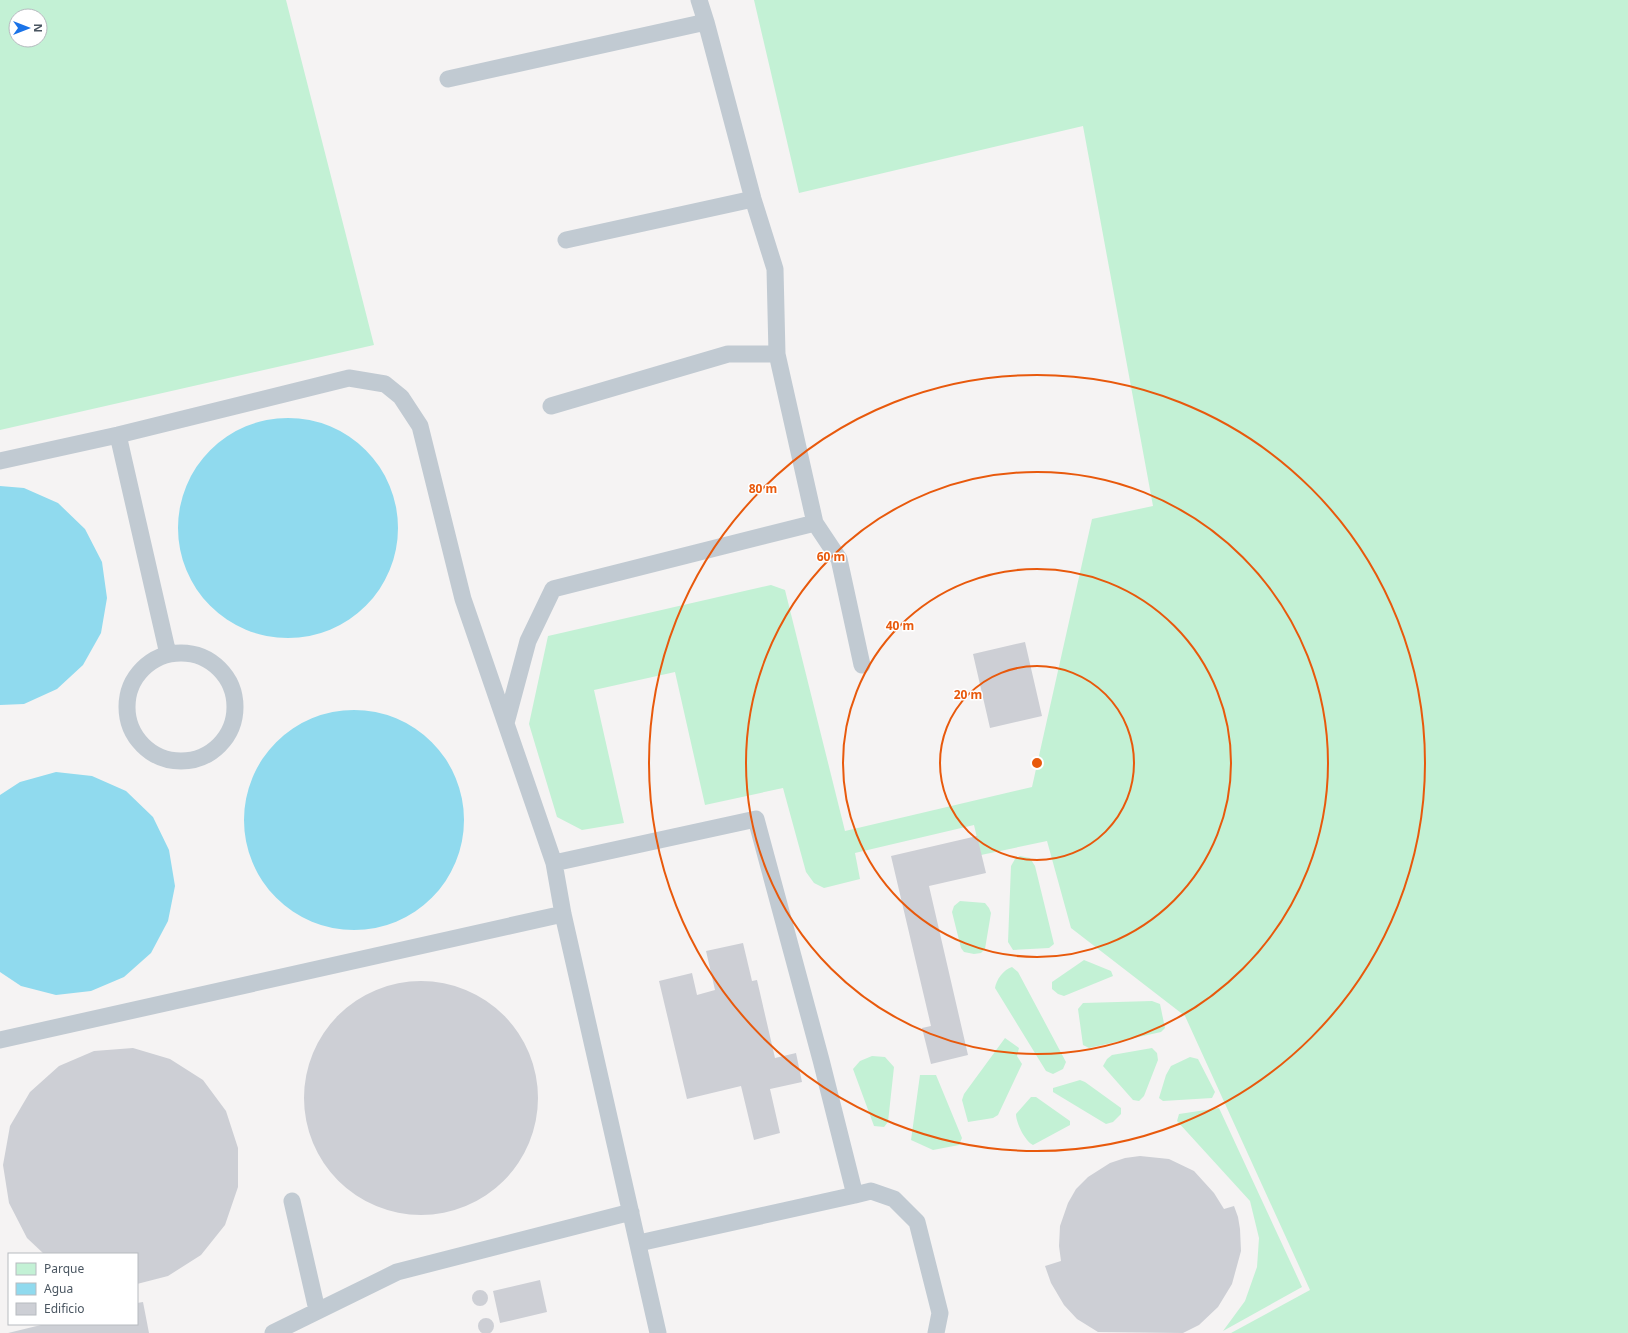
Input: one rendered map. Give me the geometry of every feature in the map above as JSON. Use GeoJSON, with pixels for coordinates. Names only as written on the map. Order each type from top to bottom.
{"type":"FeatureCollection","features":[{"type":"Feature","properties":{"kind":"lane"},"geometry":{"type":"LineString","coordinates":[[699,0],[753,199],[775,268],[777,354],[815,523],[839,559],[862,665]]}},
{"type":"Feature","properties":{"kind":"lane"},"geometry":{"type":"LineString","coordinates":[[448,79],[706,22]]}},
{"type":"Feature","properties":{"kind":"lane"},"geometry":{"type":"LineString","coordinates":[[566,240],[753,199]]}},
{"type":"Feature","properties":{"kind":"lane"},"geometry":{"type":"LineString","coordinates":[[551,406],[728,354],[777,354]]}},
{"type":"Feature","properties":{"kind":"lane"},"geometry":{"type":"LineString","coordinates":[[0,461],[118,435],[349,378],[385,384],[401,397],[420,426],[463,599],[554,863],[563,914],[639,1243],[658,1333]]}},
{"type":"Feature","properties":{"kind":"lane"},"geometry":{"type":"LineString","coordinates":[[118,435],[168,654]]}},
{"type":"Feature","properties":{"kind":"lane"},"geometry":{"type":"LineString","coordinates":[[506,723],[528,641],[553,589],[815,523]]}},
{"type":"Feature","properties":{"kind":"lane"},"geometry":{"type":"LineString","coordinates":[[186,652],[204,658],[220,669],[231,684],[235,702],[234,721],[226,738],[212,752],[196,760],[178,762],[162,759],[147,750],[135,737],[128,721],[126,704],[130,687],[143,668],[152,661],[168,654],[186,652]]}},
{"type":"Feature","properties":{"kind":"lane"},"geometry":{"type":"LineString","coordinates":[[554,863],[756,819],[821,1060],[855,1195]]}},
{"type":"Feature","properties":{"kind":"lane"},"geometry":{"type":"LineString","coordinates":[[0,1040],[563,914]]}},
{"type":"Feature","properties":{"kind":"lane"},"geometry":{"type":"LineString","coordinates":[[639,1243],[871,1191],[894,1199],[917,1222],[940,1313],[936,1333]]}},
{"type":"Feature","properties":{"kind":"lane"},"geometry":{"type":"LineString","coordinates":[[292,1201],[317,1310]]}},
{"type":"Feature","properties":{"kind":"lane"},"geometry":{"type":"LineString","coordinates":[[273,1333],[317,1310],[397,1272],[631,1212]]}},
{"type":"Feature","properties":{"kind":"green space"},"geometry":{"type":"Polygon","coordinates":[[[0,0],[286,0],[374,345],[0,430],[0,0]]]}},
{"type":"Feature","properties":{"kind":"green space"},"geometry":{"type":"Polygon","coordinates":[[[754,0],[1628,0],[1628,1333],[1231,1333],[1310,1290],[1185,1016],[1071,928],[1047,841],[981,855],[974,825],[855,853],[860,879],[824,888],[814,883],[806,872],[783,788],[705,805],[675,672],[594,690],[624,823],[582,830],[557,817],[529,724],[548,636],[771,585],[785,590],[845,831],[1032,787],[1092,519],[1153,506],[1083,126],[799,193],[754,0]]]}},
{"type":"Feature","properties":{"kind":"green space"},"geometry":{"type":"Polygon","coordinates":[[[1020,856],[1030,858],[1035,866],[1054,944],[1049,948],[1013,950],[1008,942],[1011,866],[1015,859],[1020,856]]]}},
{"type":"Feature","properties":{"kind":"green space"},"geometry":{"type":"Polygon","coordinates":[[[960,901],[985,903],[989,908],[991,913],[985,949],[981,953],[974,954],[964,952],[961,948],[952,912],[954,906],[960,901]]]}},
{"type":"Feature","properties":{"kind":"green space"},"geometry":{"type":"Polygon","coordinates":[[[1084,960],[1111,971],[1113,976],[1064,996],[1058,994],[1052,989],[1052,982],[1084,960]]]}},
{"type":"Feature","properties":{"kind":"green space"},"geometry":{"type":"Polygon","coordinates":[[[1012,967],[1018,972],[1066,1062],[1063,1069],[1053,1074],[1046,1071],[995,988],[1001,975],[1012,967]]]}},
{"type":"Feature","properties":{"kind":"green space"},"geometry":{"type":"Polygon","coordinates":[[[1152,1001],[1160,1004],[1165,1028],[1161,1032],[1089,1048],[1083,1045],[1078,1009],[1083,1003],[1152,1001]]]}},
{"type":"Feature","properties":{"kind":"green space"},"geometry":{"type":"Polygon","coordinates":[[[1005,1038],[1019,1048],[1017,1056],[1022,1064],[998,1115],[993,1118],[968,1122],[962,1100],[964,1094],[1005,1038]]]}},
{"type":"Feature","properties":{"kind":"green space"},"geometry":{"type":"Polygon","coordinates":[[[1152,1048],[1157,1053],[1158,1060],[1144,1096],[1139,1101],[1133,1100],[1103,1066],[1107,1059],[1112,1055],[1152,1048]]]}},
{"type":"Feature","properties":{"kind":"green space"},"geometry":{"type":"Polygon","coordinates":[[[872,1056],[885,1057],[894,1067],[888,1122],[884,1127],[874,1126],[853,1069],[860,1061],[872,1056]]]}},
{"type":"Feature","properties":{"kind":"green space"},"geometry":{"type":"Polygon","coordinates":[[[1190,1057],[1198,1059],[1215,1092],[1212,1098],[1163,1101],[1159,1098],[1166,1075],[1171,1066],[1190,1057]]]}},
{"type":"Feature","properties":{"kind":"green space"},"geometry":{"type":"Polygon","coordinates":[[[920,1075],[936,1075],[962,1138],[959,1145],[933,1150],[911,1140],[920,1075]]]}},
{"type":"Feature","properties":{"kind":"green space"},"geometry":{"type":"Polygon","coordinates":[[[1080,1080],[1121,1108],[1121,1114],[1113,1122],[1106,1124],[1053,1092],[1053,1088],[1080,1080]]]}},
{"type":"Feature","properties":{"kind":"green space"},"geometry":{"type":"Polygon","coordinates":[[[1031,1097],[1036,1097],[1070,1121],[1070,1125],[1033,1145],[1027,1140],[1016,1118],[1016,1114],[1031,1097]]]}},
{"type":"Feature","properties":{"kind":"green space"},"geometry":{"type":"Polygon","coordinates":[[[1219,1108],[1302,1287],[1223,1331],[1245,1301],[1257,1267],[1259,1238],[1250,1201],[1177,1121],[1179,1114],[1219,1108]]]}},
{"type":"Feature","properties":{"kind":"water"},"geometry":{"type":"Polygon","coordinates":[[[288,418],[309,420],[340,431],[366,450],[385,476],[396,507],[398,528],[396,549],[385,580],[366,606],[340,625],[309,636],[288,638],[267,636],[236,625],[210,606],[191,580],[180,549],[178,528],[180,507],[191,476],[210,450],[236,431],[267,420],[288,418]]]}},
{"type":"Feature","properties":{"kind":"water"},"geometry":{"type":"Polygon","coordinates":[[[0,486],[24,488],[58,503],[85,529],[102,562],[107,598],[101,633],[83,665],[57,689],[24,704],[0,705],[0,486]]]}},
{"type":"Feature","properties":{"kind":"water"},"geometry":{"type":"Polygon","coordinates":[[[354,710],[375,712],[396,718],[424,735],[432,742],[451,768],[456,778],[462,799],[464,820],[462,841],[456,862],[439,890],[432,898],[406,917],[396,922],[375,928],[354,930],[333,928],[312,922],[284,905],[276,898],[257,872],[252,862],[246,841],[244,820],[246,799],[252,778],[269,750],[276,742],[302,723],[312,718],[333,712],[354,710]]]}},
{"type":"Feature","properties":{"kind":"water"},"geometry":{"type":"Polygon","coordinates":[[[56,772],[92,776],[126,791],[153,817],[169,850],[175,886],[168,921],[151,953],[124,977],[91,991],[56,995],[21,986],[0,972],[0,795],[20,782],[56,772]]]}},
{"type":"Feature","properties":{"kind":"building"},"geometry":{"type":"Polygon","coordinates":[[[1025,642],[1042,716],[990,728],[973,654],[1025,642]]]}},
{"type":"Feature","properties":{"kind":"building"},"geometry":{"type":"Polygon","coordinates":[[[977,836],[986,873],[929,886],[968,1055],[931,1064],[922,1028],[931,1026],[891,856],[977,836]]]}},
{"type":"Feature","properties":{"kind":"building"},"geometry":{"type":"Polygon","coordinates":[[[743,943],[752,981],[757,980],[775,1058],[796,1053],[802,1082],[770,1089],[780,1133],[754,1140],[741,1086],[687,1099],[659,981],[692,973],[697,995],[715,990],[706,951],[743,943]]]}},
{"type":"Feature","properties":{"kind":"building"},"geometry":{"type":"Polygon","coordinates":[[[409,981],[433,981],[455,986],[476,994],[504,1015],[525,1043],[536,1075],[538,1098],[536,1121],[525,1153],[504,1181],[476,1202],[455,1210],[433,1215],[409,1215],[387,1210],[366,1202],[347,1189],[330,1172],[317,1153],[309,1132],[304,1110],[304,1086],[309,1064],[317,1043],[330,1024],[347,1007],[366,994],[387,986],[409,981]]]}},
{"type":"Feature","properties":{"kind":"building"},"geometry":{"type":"Polygon","coordinates":[[[133,1048],[170,1059],[203,1080],[226,1111],[238,1148],[238,1187],[225,1225],[201,1255],[168,1276],[138,1284],[138,1253],[43,1253],[27,1238],[9,1203],[3,1165],[10,1126],[30,1092],[59,1066],[94,1051],[133,1048]]]}},
{"type":"Feature","properties":{"kind":"building"},"geometry":{"type":"Polygon","coordinates":[[[1140,1156],[1169,1159],[1194,1171],[1214,1193],[1224,1209],[1234,1206],[1238,1217],[1241,1251],[1232,1284],[1218,1307],[1199,1325],[1183,1333],[1098,1332],[1077,1319],[1064,1305],[1051,1283],[1045,1266],[1061,1261],[1059,1246],[1060,1226],[1068,1203],[1076,1189],[1088,1177],[1110,1163],[1125,1158],[1140,1156]]]}},
{"type":"Feature","properties":{"kind":"building"},"geometry":{"type":"Polygon","coordinates":[[[540,1280],[547,1312],[500,1323],[493,1291],[540,1280]]]}},
{"type":"Feature","properties":{"kind":"building"},"geometry":{"type":"Polygon","coordinates":[[[480,1290],[486,1292],[488,1298],[486,1304],[480,1306],[474,1304],[472,1298],[474,1292],[480,1290]]]}},
{"type":"Feature","properties":{"kind":"building"},"geometry":{"type":"Polygon","coordinates":[[[143,1302],[149,1333],[8,1333],[41,1325],[138,1325],[138,1303],[143,1302]]]}},
{"type":"Feature","properties":{"kind":"building"},"geometry":{"type":"Polygon","coordinates":[[[486,1318],[493,1323],[494,1326],[489,1333],[486,1334],[479,1329],[478,1326],[483,1319],[486,1318]]]}}]}
